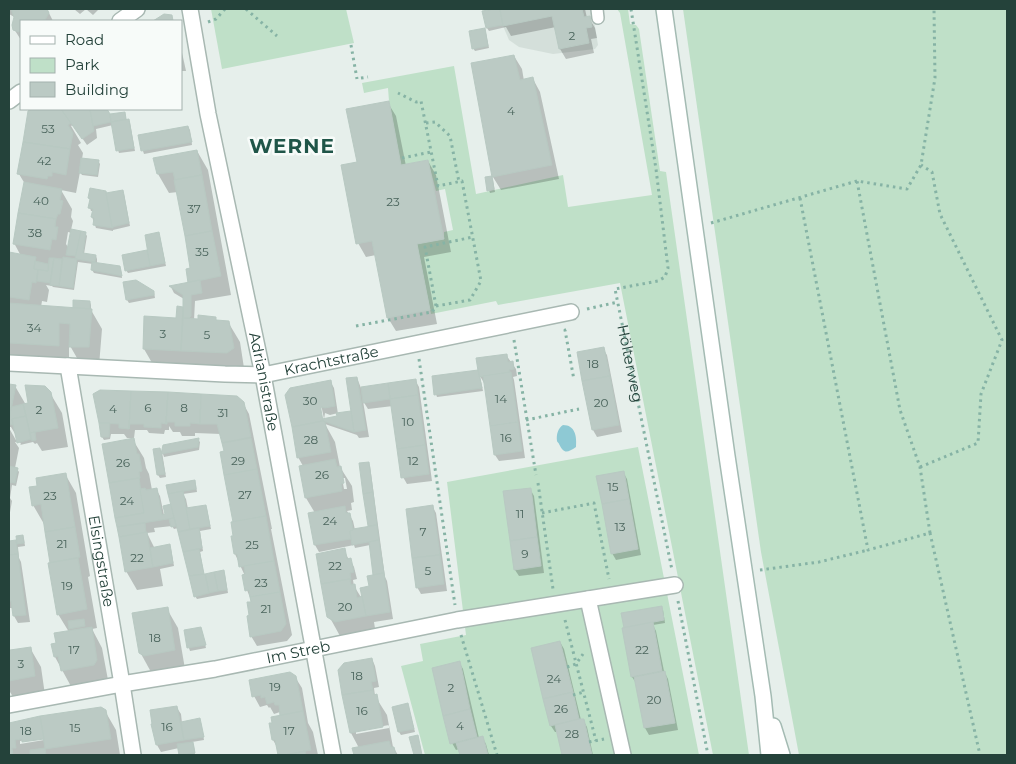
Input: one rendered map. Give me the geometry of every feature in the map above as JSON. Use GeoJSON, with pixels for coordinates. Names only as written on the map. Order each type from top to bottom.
{"type":"FeatureCollection","features":[{"type":"Feature","properties":{"kind":"street"},"geometry":{"type":"LineString","coordinates":[[121,20],[137,9]]}},
{"type":"Feature","properties":{"kind":"street","name":"Adrianistraße"},"geometry":{"type":"LineString","coordinates":[[190,9],[208,114],[263,374],[333,755]]}},
{"type":"Feature","properties":{"kind":"street"},"geometry":{"type":"LineString","coordinates":[[664,9],[763,696],[769,755]]}},
{"type":"Feature","properties":{"kind":"street"},"geometry":{"type":"LineString","coordinates":[[9,101],[20,93]]}},
{"type":"Feature","properties":{"kind":"street","name":"Krachtstraße"},"geometry":{"type":"LineString","coordinates":[[9,364],[263,374],[571,312]]}},
{"type":"Feature","properties":{"kind":"street","name":"Elsingstraße"},"geometry":{"type":"LineString","coordinates":[[68,366],[133,755]]}},
{"type":"Feature","properties":{"kind":"street","name":"Im Streb"},"geometry":{"type":"LineString","coordinates":[[9,705],[215,669],[457,620],[675,584]]}},
{"type":"Feature","properties":{"kind":"street"},"geometry":{"type":"LineString","coordinates":[[588,599],[623,755]]}},
{"type":"Feature","properties":{"kind":"street"},"geometry":{"type":"LineString","coordinates":[[763,696],[782,755]]}},
{"type":"Feature","properties":{"kind":"path"},"geometry":{"type":"LineString","coordinates":[[246,9],[277,36]]}},
{"type":"Feature","properties":{"kind":"path"},"geometry":{"type":"LineString","coordinates":[[571,312],[618,302],[615,289],[658,281],[665,276],[668,268],[656,168],[631,9]]}},
{"type":"Feature","properties":{"kind":"path"},"geometry":{"type":"LineString","coordinates":[[695,227],[857,181],[907,189],[920,165],[935,78],[934,9]]}},
{"type":"Feature","properties":{"kind":"path"},"geometry":{"type":"LineString","coordinates":[[350,44],[359,79],[368,77]]}},
{"type":"Feature","properties":{"kind":"path"},"geometry":{"type":"LineString","coordinates":[[398,93],[416,102],[421,101],[438,186],[462,181],[481,281],[470,300],[436,306]]}},
{"type":"Feature","properties":{"kind":"path"},"geometry":{"type":"LineString","coordinates":[[426,123],[435,122],[450,136],[459,182]]}},
{"type":"Feature","properties":{"kind":"path"},"geometry":{"type":"LineString","coordinates":[[402,158],[431,152]]}},
{"type":"Feature","properties":{"kind":"path"},"geometry":{"type":"LineString","coordinates":[[920,165],[932,172],[940,214],[1002,340],[981,394],[978,443],[920,467]]}},
{"type":"Feature","properties":{"kind":"path"},"geometry":{"type":"LineString","coordinates":[[857,181],[900,410],[920,467],[930,533],[980,755]]}},
{"type":"Feature","properties":{"kind":"path"},"geometry":{"type":"LineString","coordinates":[[800,198],[868,550]]}},
{"type":"Feature","properties":{"kind":"path"},"geometry":{"type":"LineString","coordinates":[[356,326],[432,312],[436,306],[425,247],[473,237]]}},
{"type":"Feature","properties":{"kind":"path","name":"Hölterweg"},"geometry":{"type":"LineString","coordinates":[[618,302],[708,755]]}},
{"type":"Feature","properties":{"kind":"path"},"geometry":{"type":"LineString","coordinates":[[511,324],[536,475]]}},
{"type":"Feature","properties":{"kind":"path"},"geometry":{"type":"LineString","coordinates":[[572,329],[565,330],[574,380]]}},
{"type":"Feature","properties":{"kind":"path"},"geometry":{"type":"LineString","coordinates":[[417,343],[457,620],[497,755]]}},
{"type":"Feature","properties":{"kind":"path"},"geometry":{"type":"LineString","coordinates":[[526,420],[579,409]]}},
{"type":"Feature","properties":{"kind":"path"},"geometry":{"type":"LineString","coordinates":[[538,483],[558,603],[596,741]]}},
{"type":"Feature","properties":{"kind":"path"},"geometry":{"type":"LineString","coordinates":[[542,512],[594,503],[612,595]]}},
{"type":"Feature","properties":{"kind":"path"},"geometry":{"type":"LineString","coordinates":[[744,572],[819,562],[930,533]]}},
{"type":"Feature","properties":{"kind":"path"},"geometry":{"type":"LineString","coordinates":[[574,695],[584,692]]}},
{"type":"Feature","properties":{"kind":"shaded area"},"geometry":{"type":"Polygon","coordinates":[[[500,9],[592,9],[598,45],[595,49],[553,54],[519,47],[509,40],[503,26],[500,9]]]}},
{"type":"Feature","properties":{"kind":"green space"},"geometry":{"type":"Polygon","coordinates":[[[211,9],[346,9],[354,43],[222,69],[211,9]]]}},
{"type":"Feature","properties":{"kind":"green space"},"geometry":{"type":"Polygon","coordinates":[[[617,9],[628,9],[630,24],[636,25],[639,29],[660,171],[666,172],[749,755],[713,755],[620,283],[498,305],[496,301],[431,314],[417,244],[444,239],[444,232],[453,230],[445,189],[436,191],[428,160],[401,165],[388,88],[364,93],[362,83],[454,66],[476,194],[563,175],[568,207],[652,195],[620,13],[617,9]]]}},
{"type":"Feature","properties":{"kind":"green space"},"geometry":{"type":"Polygon","coordinates":[[[683,9],[1007,9],[1007,755],[799,755],[761,552],[683,9]]]}},
{"type":"Feature","properties":{"kind":"green space"},"geometry":{"type":"Polygon","coordinates":[[[638,447],[699,755],[425,755],[401,666],[423,661],[420,644],[466,635],[447,482],[638,447]]]}},
{"type":"Feature","properties":{"kind":"water"},"geometry":{"type":"Polygon","coordinates":[[[563,425],[573,429],[576,439],[576,447],[568,451],[562,450],[557,441],[558,432],[563,425]]]}},
{"type":"Feature","properties":{"kind":"building"},"geometry":{"type":"Polygon","coordinates":[[[11,9],[47,9],[49,13],[45,20],[20,20],[19,32],[13,30],[14,17],[11,9]]]}},
{"type":"Feature","properties":{"kind":"building"},"geometry":{"type":"Polygon","coordinates":[[[500,9],[503,25],[486,28],[482,11],[500,9]]]}},
{"type":"Feature","properties":{"kind":"building"},"geometry":{"type":"Polygon","coordinates":[[[500,9],[582,9],[584,17],[590,16],[592,27],[586,28],[589,43],[559,49],[552,16],[503,26],[500,9]]]}},
{"type":"Feature","properties":{"kind":"building"},"geometry":{"type":"Polygon","coordinates":[[[164,14],[172,15],[173,20],[155,20],[164,14]]]}},
{"type":"Feature","properties":{"kind":"building"},"geometry":{"type":"Polygon","coordinates":[[[485,28],[488,46],[472,49],[469,31],[485,28]]]}},
{"type":"Feature","properties":{"kind":"building"},"geometry":{"type":"Polygon","coordinates":[[[514,55],[520,80],[533,77],[552,165],[492,177],[471,63],[514,55]]]}},
{"type":"Feature","properties":{"kind":"building"},"geometry":{"type":"Polygon","coordinates":[[[389,101],[401,165],[428,160],[444,239],[417,244],[430,310],[387,318],[372,241],[356,244],[341,165],[357,162],[346,109],[389,101]]]}},
{"type":"Feature","properties":{"kind":"building"},"geometry":{"type":"Polygon","coordinates":[[[62,110],[71,123],[68,125],[73,133],[70,149],[23,142],[28,111],[62,110]]]}},
{"type":"Feature","properties":{"kind":"building"},"geometry":{"type":"Polygon","coordinates":[[[62,110],[90,110],[94,131],[82,139],[62,110]]]}},
{"type":"Feature","properties":{"kind":"building"},"geometry":{"type":"Polygon","coordinates":[[[90,110],[108,110],[111,122],[93,126],[90,110]]]}},
{"type":"Feature","properties":{"kind":"building"},"geometry":{"type":"Polygon","coordinates":[[[125,112],[126,119],[111,122],[110,114],[125,112]]]}},
{"type":"Feature","properties":{"kind":"building"},"geometry":{"type":"Polygon","coordinates":[[[129,119],[134,148],[116,151],[111,122],[129,119]]]}},
{"type":"Feature","properties":{"kind":"building"},"geometry":{"type":"Polygon","coordinates":[[[188,126],[192,142],[141,151],[138,135],[188,126]]]}},
{"type":"Feature","properties":{"kind":"building"},"geometry":{"type":"Polygon","coordinates":[[[23,142],[70,149],[66,175],[52,172],[52,176],[48,176],[47,179],[17,174],[23,142]]]}},
{"type":"Feature","properties":{"kind":"building"},"geometry":{"type":"Polygon","coordinates":[[[197,150],[202,175],[175,180],[173,172],[157,174],[153,158],[197,150]]]}},
{"type":"Feature","properties":{"kind":"building"},"geometry":{"type":"Polygon","coordinates":[[[81,158],[99,160],[97,175],[79,173],[81,158]]]}},
{"type":"Feature","properties":{"kind":"building"},"geometry":{"type":"Polygon","coordinates":[[[202,175],[212,231],[185,236],[174,180],[202,175]]]}},
{"type":"Feature","properties":{"kind":"building"},"geometry":{"type":"Polygon","coordinates":[[[492,176],[494,189],[487,191],[485,177],[492,176]]]}},
{"type":"Feature","properties":{"kind":"building"},"geometry":{"type":"Polygon","coordinates":[[[24,182],[62,189],[60,200],[63,201],[60,214],[58,214],[56,219],[18,213],[24,182]]]}},
{"type":"Feature","properties":{"kind":"building"},"geometry":{"type":"Polygon","coordinates":[[[90,188],[106,191],[113,228],[93,225],[94,218],[91,217],[93,209],[88,208],[90,188]]]}},
{"type":"Feature","properties":{"kind":"building"},"geometry":{"type":"Polygon","coordinates":[[[123,190],[129,223],[112,227],[106,193],[123,190]]]}},
{"type":"Feature","properties":{"kind":"building"},"geometry":{"type":"Polygon","coordinates":[[[18,213],[56,219],[55,227],[58,227],[56,240],[52,239],[50,250],[13,244],[18,213]]]}},
{"type":"Feature","properties":{"kind":"building"},"geometry":{"type":"Polygon","coordinates":[[[71,229],[81,231],[76,256],[66,255],[71,229]]]}},
{"type":"Feature","properties":{"kind":"building"},"geometry":{"type":"Polygon","coordinates":[[[81,231],[86,232],[83,253],[96,255],[95,262],[75,259],[81,231]]]}},
{"type":"Feature","properties":{"kind":"building"},"geometry":{"type":"Polygon","coordinates":[[[212,231],[221,276],[188,283],[186,269],[190,268],[185,236],[212,231]]]}},
{"type":"Feature","properties":{"kind":"building"},"geometry":{"type":"Polygon","coordinates":[[[159,232],[165,263],[150,266],[145,235],[159,232]]]}},
{"type":"Feature","properties":{"kind":"building"},"geometry":{"type":"Polygon","coordinates":[[[147,250],[150,266],[125,271],[122,255],[147,250]]]}},
{"type":"Feature","properties":{"kind":"building"},"geometry":{"type":"Polygon","coordinates":[[[9,252],[36,257],[34,269],[38,269],[36,283],[32,282],[29,300],[9,297],[9,252]]]}},
{"type":"Feature","properties":{"kind":"building"},"geometry":{"type":"Polygon","coordinates":[[[63,257],[77,259],[73,288],[59,286],[63,257]]]}},
{"type":"Feature","properties":{"kind":"building"},"geometry":{"type":"Polygon","coordinates":[[[49,258],[54,258],[50,283],[37,281],[38,269],[48,271],[49,258]]]}},
{"type":"Feature","properties":{"kind":"building"},"geometry":{"type":"Polygon","coordinates":[[[54,258],[62,259],[59,286],[50,285],[54,258]]]}},
{"type":"Feature","properties":{"kind":"building"},"geometry":{"type":"Polygon","coordinates":[[[35,261],[48,264],[48,271],[34,269],[35,261]]]}},
{"type":"Feature","properties":{"kind":"building"},"geometry":{"type":"Polygon","coordinates":[[[92,262],[120,266],[122,276],[91,270],[92,262]]]}},
{"type":"Feature","properties":{"kind":"building"},"geometry":{"type":"Polygon","coordinates":[[[136,280],[154,291],[154,295],[126,300],[123,282],[136,280]]]}},
{"type":"Feature","properties":{"kind":"building"},"geometry":{"type":"Polygon","coordinates":[[[200,280],[202,293],[191,295],[191,316],[183,318],[183,295],[169,286],[200,280]]]}},
{"type":"Feature","properties":{"kind":"building"},"geometry":{"type":"Polygon","coordinates":[[[73,300],[90,301],[90,309],[73,308],[73,300]]]}},
{"type":"Feature","properties":{"kind":"building"},"geometry":{"type":"Polygon","coordinates":[[[9,303],[92,309],[89,347],[69,347],[70,324],[59,323],[59,346],[9,343],[9,303]]]}},
{"type":"Feature","properties":{"kind":"building"},"geometry":{"type":"Polygon","coordinates":[[[177,306],[183,307],[181,351],[143,349],[144,316],[176,318],[177,306]]]}},
{"type":"Feature","properties":{"kind":"building"},"geometry":{"type":"Polygon","coordinates":[[[198,315],[229,321],[234,348],[227,353],[181,351],[183,318],[198,319],[198,315]]]}},
{"type":"Feature","properties":{"kind":"building"},"geometry":{"type":"Polygon","coordinates":[[[604,347],[610,376],[582,381],[577,352],[604,347]]]}},
{"type":"Feature","properties":{"kind":"building"},"geometry":{"type":"Polygon","coordinates":[[[507,354],[508,362],[513,361],[514,369],[509,370],[510,372],[479,377],[476,358],[507,354]]]}},
{"type":"Feature","properties":{"kind":"building"},"geometry":{"type":"Polygon","coordinates":[[[478,370],[482,388],[434,395],[432,376],[478,370]]]}},
{"type":"Feature","properties":{"kind":"building"},"geometry":{"type":"Polygon","coordinates":[[[511,372],[518,422],[490,426],[483,376],[511,372]]]}},
{"type":"Feature","properties":{"kind":"building"},"geometry":{"type":"Polygon","coordinates":[[[610,376],[619,425],[592,430],[582,381],[610,376]]]}},
{"type":"Feature","properties":{"kind":"building"},"geometry":{"type":"Polygon","coordinates":[[[357,377],[366,430],[354,432],[346,378],[357,377]]]}},
{"type":"Feature","properties":{"kind":"building"},"geometry":{"type":"Polygon","coordinates":[[[416,379],[418,395],[390,399],[388,383],[416,379]]]}},
{"type":"Feature","properties":{"kind":"building"},"geometry":{"type":"Polygon","coordinates":[[[331,380],[335,406],[321,407],[323,421],[292,427],[285,395],[290,388],[331,380]]]}},
{"type":"Feature","properties":{"kind":"building"},"geometry":{"type":"Polygon","coordinates":[[[388,383],[390,399],[363,403],[361,387],[388,383]]]}},
{"type":"Feature","properties":{"kind":"building"},"geometry":{"type":"Polygon","coordinates":[[[9,384],[16,385],[9,420],[9,384]]]}},
{"type":"Feature","properties":{"kind":"building"},"geometry":{"type":"Polygon","coordinates":[[[25,385],[45,386],[51,392],[58,428],[30,433],[23,404],[28,403],[25,385]]]}},
{"type":"Feature","properties":{"kind":"building"},"geometry":{"type":"Polygon","coordinates":[[[100,390],[131,391],[129,429],[119,428],[119,424],[99,423],[93,394],[100,390]]]}},
{"type":"Feature","properties":{"kind":"building"},"geometry":{"type":"Polygon","coordinates":[[[131,391],[168,392],[166,424],[161,423],[161,428],[144,427],[144,424],[130,424],[129,429],[131,391]]]}},
{"type":"Feature","properties":{"kind":"building"},"geometry":{"type":"Polygon","coordinates":[[[168,392],[201,394],[200,424],[190,423],[190,426],[175,426],[175,422],[167,422],[166,424],[168,392]]]}},
{"type":"Feature","properties":{"kind":"building"},"geometry":{"type":"Polygon","coordinates":[[[201,394],[237,396],[244,402],[251,437],[222,443],[217,424],[200,424],[201,394]]]}},
{"type":"Feature","properties":{"kind":"building"},"geometry":{"type":"Polygon","coordinates":[[[418,395],[425,445],[397,449],[390,399],[418,395]]]}},
{"type":"Feature","properties":{"kind":"building"},"geometry":{"type":"Polygon","coordinates":[[[23,404],[26,416],[12,419],[13,425],[9,424],[11,407],[23,404]]]}},
{"type":"Feature","properties":{"kind":"building"},"geometry":{"type":"Polygon","coordinates":[[[351,411],[354,432],[322,419],[337,416],[336,413],[351,411]]]}},
{"type":"Feature","properties":{"kind":"building"},"geometry":{"type":"Polygon","coordinates":[[[26,416],[31,439],[17,443],[12,419],[26,416]]]}},
{"type":"Feature","properties":{"kind":"building"},"geometry":{"type":"Polygon","coordinates":[[[325,422],[331,452],[297,458],[292,427],[325,422]]]}},
{"type":"Feature","properties":{"kind":"building"},"geometry":{"type":"Polygon","coordinates":[[[518,422],[522,451],[494,455],[490,426],[518,422]]]}},
{"type":"Feature","properties":{"kind":"building"},"geometry":{"type":"Polygon","coordinates":[[[99,423],[110,423],[109,437],[101,437],[99,423]]]}},
{"type":"Feature","properties":{"kind":"building"},"geometry":{"type":"Polygon","coordinates":[[[35,432],[36,440],[32,441],[30,433],[35,432]]]}},
{"type":"Feature","properties":{"kind":"building"},"geometry":{"type":"Polygon","coordinates":[[[134,438],[142,471],[139,472],[140,478],[109,483],[102,444],[134,438]]]}},
{"type":"Feature","properties":{"kind":"building"},"geometry":{"type":"Polygon","coordinates":[[[199,438],[198,447],[161,454],[163,445],[199,438]]]}},
{"type":"Feature","properties":{"kind":"building"},"geometry":{"type":"Polygon","coordinates":[[[251,438],[257,469],[224,475],[220,452],[224,451],[222,443],[251,438]]]}},
{"type":"Feature","properties":{"kind":"building"},"geometry":{"type":"Polygon","coordinates":[[[425,445],[429,474],[401,478],[397,449],[425,445]]]}},
{"type":"Feature","properties":{"kind":"building"},"geometry":{"type":"Polygon","coordinates":[[[160,448],[165,474],[157,475],[153,449],[160,448]]]}},
{"type":"Feature","properties":{"kind":"building"},"geometry":{"type":"Polygon","coordinates":[[[335,459],[337,467],[341,466],[344,483],[341,484],[342,491],[305,498],[299,466],[335,459]]]}},
{"type":"Feature","properties":{"kind":"building"},"geometry":{"type":"Polygon","coordinates":[[[369,462],[373,492],[363,494],[359,463],[369,462]]]}},
{"type":"Feature","properties":{"kind":"building"},"geometry":{"type":"Polygon","coordinates":[[[9,466],[18,468],[15,483],[9,482],[9,466]]]}},
{"type":"Feature","properties":{"kind":"building"},"geometry":{"type":"Polygon","coordinates":[[[257,469],[266,516],[233,522],[224,475],[257,469]]]}},
{"type":"Feature","properties":{"kind":"building"},"geometry":{"type":"Polygon","coordinates":[[[624,471],[629,499],[602,504],[596,476],[624,471]]]}},
{"type":"Feature","properties":{"kind":"building"},"geometry":{"type":"Polygon","coordinates":[[[66,473],[75,527],[45,532],[41,504],[32,506],[29,487],[37,486],[36,478],[66,473]]]}},
{"type":"Feature","properties":{"kind":"building"},"geometry":{"type":"Polygon","coordinates":[[[139,478],[144,513],[115,518],[109,483],[139,478]]]}},
{"type":"Feature","properties":{"kind":"building"},"geometry":{"type":"Polygon","coordinates":[[[195,480],[196,489],[168,494],[166,485],[195,480]]]}},
{"type":"Feature","properties":{"kind":"building"},"geometry":{"type":"Polygon","coordinates":[[[145,488],[146,490],[157,488],[162,515],[165,514],[163,506],[171,504],[174,518],[117,527],[115,518],[144,513],[140,489],[145,488]]]}},
{"type":"Feature","properties":{"kind":"building"},"geometry":{"type":"Polygon","coordinates":[[[531,488],[537,537],[510,541],[503,491],[531,488]]]}},
{"type":"Feature","properties":{"kind":"building"},"geometry":{"type":"Polygon","coordinates":[[[183,491],[190,529],[178,532],[168,494],[183,491]]]}},
{"type":"Feature","properties":{"kind":"building"},"geometry":{"type":"Polygon","coordinates":[[[373,492],[377,525],[368,526],[363,494],[373,492]]]}},
{"type":"Feature","properties":{"kind":"building"},"geometry":{"type":"Polygon","coordinates":[[[629,499],[638,549],[611,554],[602,504],[629,499]]]}},
{"type":"Feature","properties":{"kind":"building"},"geometry":{"type":"Polygon","coordinates":[[[206,505],[210,526],[190,529],[186,508],[206,505]]]}},
{"type":"Feature","properties":{"kind":"building"},"geometry":{"type":"Polygon","coordinates":[[[433,505],[440,555],[412,558],[406,509],[433,505]]]}},
{"type":"Feature","properties":{"kind":"building"},"geometry":{"type":"Polygon","coordinates":[[[345,506],[346,513],[350,513],[353,529],[350,531],[351,539],[314,545],[308,513],[345,506]]]}},
{"type":"Feature","properties":{"kind":"building"},"geometry":{"type":"Polygon","coordinates":[[[266,516],[274,561],[239,567],[237,554],[234,554],[231,522],[266,516]]]}},
{"type":"Feature","properties":{"kind":"building"},"geometry":{"type":"Polygon","coordinates":[[[174,518],[176,526],[171,527],[169,519],[174,518]]]}},
{"type":"Feature","properties":{"kind":"building"},"geometry":{"type":"Polygon","coordinates":[[[145,523],[146,533],[119,537],[117,527],[145,523]]]}},
{"type":"Feature","properties":{"kind":"building"},"geometry":{"type":"Polygon","coordinates":[[[377,525],[379,540],[352,545],[350,531],[377,525]]]}},
{"type":"Feature","properties":{"kind":"building"},"geometry":{"type":"Polygon","coordinates":[[[75,527],[80,557],[50,563],[45,532],[75,527]]]}},
{"type":"Feature","properties":{"kind":"building"},"geometry":{"type":"Polygon","coordinates":[[[199,528],[202,548],[183,552],[178,532],[199,528]]]}},
{"type":"Feature","properties":{"kind":"building"},"geometry":{"type":"Polygon","coordinates":[[[147,532],[153,567],[125,572],[119,537],[147,532]]]}},
{"type":"Feature","properties":{"kind":"building"},"geometry":{"type":"Polygon","coordinates":[[[23,535],[24,543],[17,544],[16,536],[23,535]]]}},
{"type":"Feature","properties":{"kind":"building"},"geometry":{"type":"Polygon","coordinates":[[[537,537],[541,566],[514,570],[510,541],[537,537]]]}},
{"type":"Feature","properties":{"kind":"building"},"geometry":{"type":"Polygon","coordinates":[[[16,540],[18,554],[9,555],[9,541],[16,540]]]}},
{"type":"Feature","properties":{"kind":"building"},"geometry":{"type":"Polygon","coordinates":[[[379,540],[384,573],[373,575],[369,542],[379,540]]]}},
{"type":"Feature","properties":{"kind":"building"},"geometry":{"type":"Polygon","coordinates":[[[170,544],[173,563],[153,567],[150,548],[170,544]]]}},
{"type":"Feature","properties":{"kind":"building"},"geometry":{"type":"Polygon","coordinates":[[[345,548],[347,559],[351,558],[354,572],[350,573],[351,579],[321,584],[316,554],[345,548]]]}},
{"type":"Feature","properties":{"kind":"building"},"geometry":{"type":"Polygon","coordinates":[[[199,549],[204,574],[189,576],[183,552],[199,549]]]}},
{"type":"Feature","properties":{"kind":"building"},"geometry":{"type":"Polygon","coordinates":[[[18,554],[26,615],[13,616],[11,601],[9,601],[9,555],[18,554]]]}},
{"type":"Feature","properties":{"kind":"building"},"geometry":{"type":"Polygon","coordinates":[[[440,555],[444,584],[416,588],[412,558],[440,555]]]}},
{"type":"Feature","properties":{"kind":"building"},"geometry":{"type":"Polygon","coordinates":[[[78,558],[87,609],[57,615],[48,563],[78,558]]]}},
{"type":"Feature","properties":{"kind":"building"},"geometry":{"type":"Polygon","coordinates":[[[274,561],[280,592],[250,597],[249,590],[245,591],[242,575],[245,574],[244,566],[274,561]]]}},
{"type":"Feature","properties":{"kind":"building"},"geometry":{"type":"Polygon","coordinates":[[[224,570],[227,590],[218,591],[214,572],[224,570]]]}},
{"type":"Feature","properties":{"kind":"building"},"geometry":{"type":"Polygon","coordinates":[[[214,572],[218,591],[209,593],[205,574],[214,572]]]}},
{"type":"Feature","properties":{"kind":"building"},"geometry":{"type":"Polygon","coordinates":[[[384,573],[390,612],[366,616],[360,588],[369,586],[367,576],[384,573]]]}},
{"type":"Feature","properties":{"kind":"building"},"geometry":{"type":"Polygon","coordinates":[[[205,574],[209,593],[194,597],[189,576],[205,574]]]}},
{"type":"Feature","properties":{"kind":"building"},"geometry":{"type":"Polygon","coordinates":[[[350,579],[351,585],[355,584],[357,598],[362,596],[366,616],[335,622],[327,617],[321,584],[350,579]]]}},
{"type":"Feature","properties":{"kind":"building"},"geometry":{"type":"Polygon","coordinates":[[[280,592],[286,624],[281,631],[250,637],[247,602],[251,602],[250,597],[280,592]]]}},
{"type":"Feature","properties":{"kind":"building"},"geometry":{"type":"Polygon","coordinates":[[[662,606],[664,620],[624,628],[621,613],[662,606]]]}},
{"type":"Feature","properties":{"kind":"building"},"geometry":{"type":"Polygon","coordinates":[[[168,607],[175,650],[144,656],[139,653],[132,613],[168,607]]]}},
{"type":"Feature","properties":{"kind":"building"},"geometry":{"type":"Polygon","coordinates":[[[84,619],[85,626],[69,629],[68,621],[84,619]]]}},
{"type":"Feature","properties":{"kind":"building"},"geometry":{"type":"Polygon","coordinates":[[[653,622],[662,671],[631,677],[622,628],[653,622]]]}},
{"type":"Feature","properties":{"kind":"building"},"geometry":{"type":"Polygon","coordinates":[[[92,627],[97,660],[94,665],[61,671],[58,656],[54,657],[51,644],[56,643],[54,633],[92,627]]]}},
{"type":"Feature","properties":{"kind":"building"},"geometry":{"type":"Polygon","coordinates":[[[201,627],[206,645],[187,648],[184,630],[201,627]]]}},
{"type":"Feature","properties":{"kind":"building"},"geometry":{"type":"Polygon","coordinates":[[[560,641],[573,692],[543,699],[531,648],[560,641]]]}},
{"type":"Feature","properties":{"kind":"building"},"geometry":{"type":"Polygon","coordinates":[[[31,647],[35,676],[9,681],[10,650],[31,647]]]}},
{"type":"Feature","properties":{"kind":"building"},"geometry":{"type":"Polygon","coordinates":[[[372,658],[376,681],[371,682],[373,690],[342,695],[338,670],[344,663],[372,658]]]}},
{"type":"Feature","properties":{"kind":"building"},"geometry":{"type":"Polygon","coordinates":[[[460,661],[470,709],[443,716],[432,668],[460,661]]]}},
{"type":"Feature","properties":{"kind":"building"},"geometry":{"type":"Polygon","coordinates":[[[665,671],[675,723],[644,728],[634,677],[665,671]]]}},
{"type":"Feature","properties":{"kind":"building"},"geometry":{"type":"Polygon","coordinates":[[[290,672],[296,676],[303,711],[280,716],[279,705],[275,705],[274,702],[267,704],[265,697],[261,698],[261,695],[252,697],[249,680],[290,672]]]}},
{"type":"Feature","properties":{"kind":"building"},"geometry":{"type":"Polygon","coordinates":[[[373,690],[374,695],[377,694],[383,727],[350,733],[342,695],[373,690]]]}},
{"type":"Feature","properties":{"kind":"building"},"geometry":{"type":"Polygon","coordinates":[[[573,692],[579,719],[550,726],[543,699],[573,692]]]}},
{"type":"Feature","properties":{"kind":"building"},"geometry":{"type":"Polygon","coordinates":[[[408,703],[414,729],[398,732],[392,707],[408,703]]]}},
{"type":"Feature","properties":{"kind":"building"},"geometry":{"type":"Polygon","coordinates":[[[177,706],[184,740],[156,745],[150,710],[177,706]]]}},
{"type":"Feature","properties":{"kind":"building"},"geometry":{"type":"Polygon","coordinates":[[[101,707],[106,710],[111,739],[45,749],[40,716],[101,707]]]}},
{"type":"Feature","properties":{"kind":"building"},"geometry":{"type":"Polygon","coordinates":[[[470,709],[477,737],[450,744],[443,716],[470,709]]]}},
{"type":"Feature","properties":{"kind":"building"},"geometry":{"type":"Polygon","coordinates":[[[303,711],[311,750],[278,755],[275,740],[272,740],[269,723],[272,723],[271,717],[303,711]]]}},
{"type":"Feature","properties":{"kind":"building"},"geometry":{"type":"Polygon","coordinates":[[[40,716],[44,739],[22,742],[22,739],[15,740],[16,748],[12,748],[13,755],[9,755],[9,723],[40,716]]]}},
{"type":"Feature","properties":{"kind":"building"},"geometry":{"type":"Polygon","coordinates":[[[200,718],[204,737],[184,740],[181,722],[200,718]]]}},
{"type":"Feature","properties":{"kind":"building"},"geometry":{"type":"Polygon","coordinates":[[[584,719],[592,755],[562,755],[555,725],[584,719]]]}},
{"type":"Feature","properties":{"kind":"building"},"geometry":{"type":"Polygon","coordinates":[[[418,735],[422,755],[414,755],[409,737],[418,735]]]}},
{"type":"Feature","properties":{"kind":"building"},"geometry":{"type":"Polygon","coordinates":[[[483,736],[488,755],[460,755],[456,743],[483,736]]]}},
{"type":"Feature","properties":{"kind":"building"},"geometry":{"type":"Polygon","coordinates":[[[389,741],[391,747],[394,747],[396,755],[354,755],[352,748],[389,741]]]}},
{"type":"Feature","properties":{"kind":"building"},"geometry":{"type":"Polygon","coordinates":[[[193,742],[195,753],[179,755],[177,744],[193,742]]]}},
{"type":"Feature","properties":{"kind":"building"},"geometry":{"type":"Polygon","coordinates":[[[45,748],[46,755],[30,755],[30,750],[45,748]]]}},
{"type":"Feature","properties":{"kind":"building"},"geometry":{"type":"Polygon","coordinates":[[[305,751],[306,755],[288,755],[305,751]]]}},
{"type":"Feature","properties":{"kind":"district","name":"WERNE"},"geometry":{"type":"Point","coordinates":[292,146]}}]}
